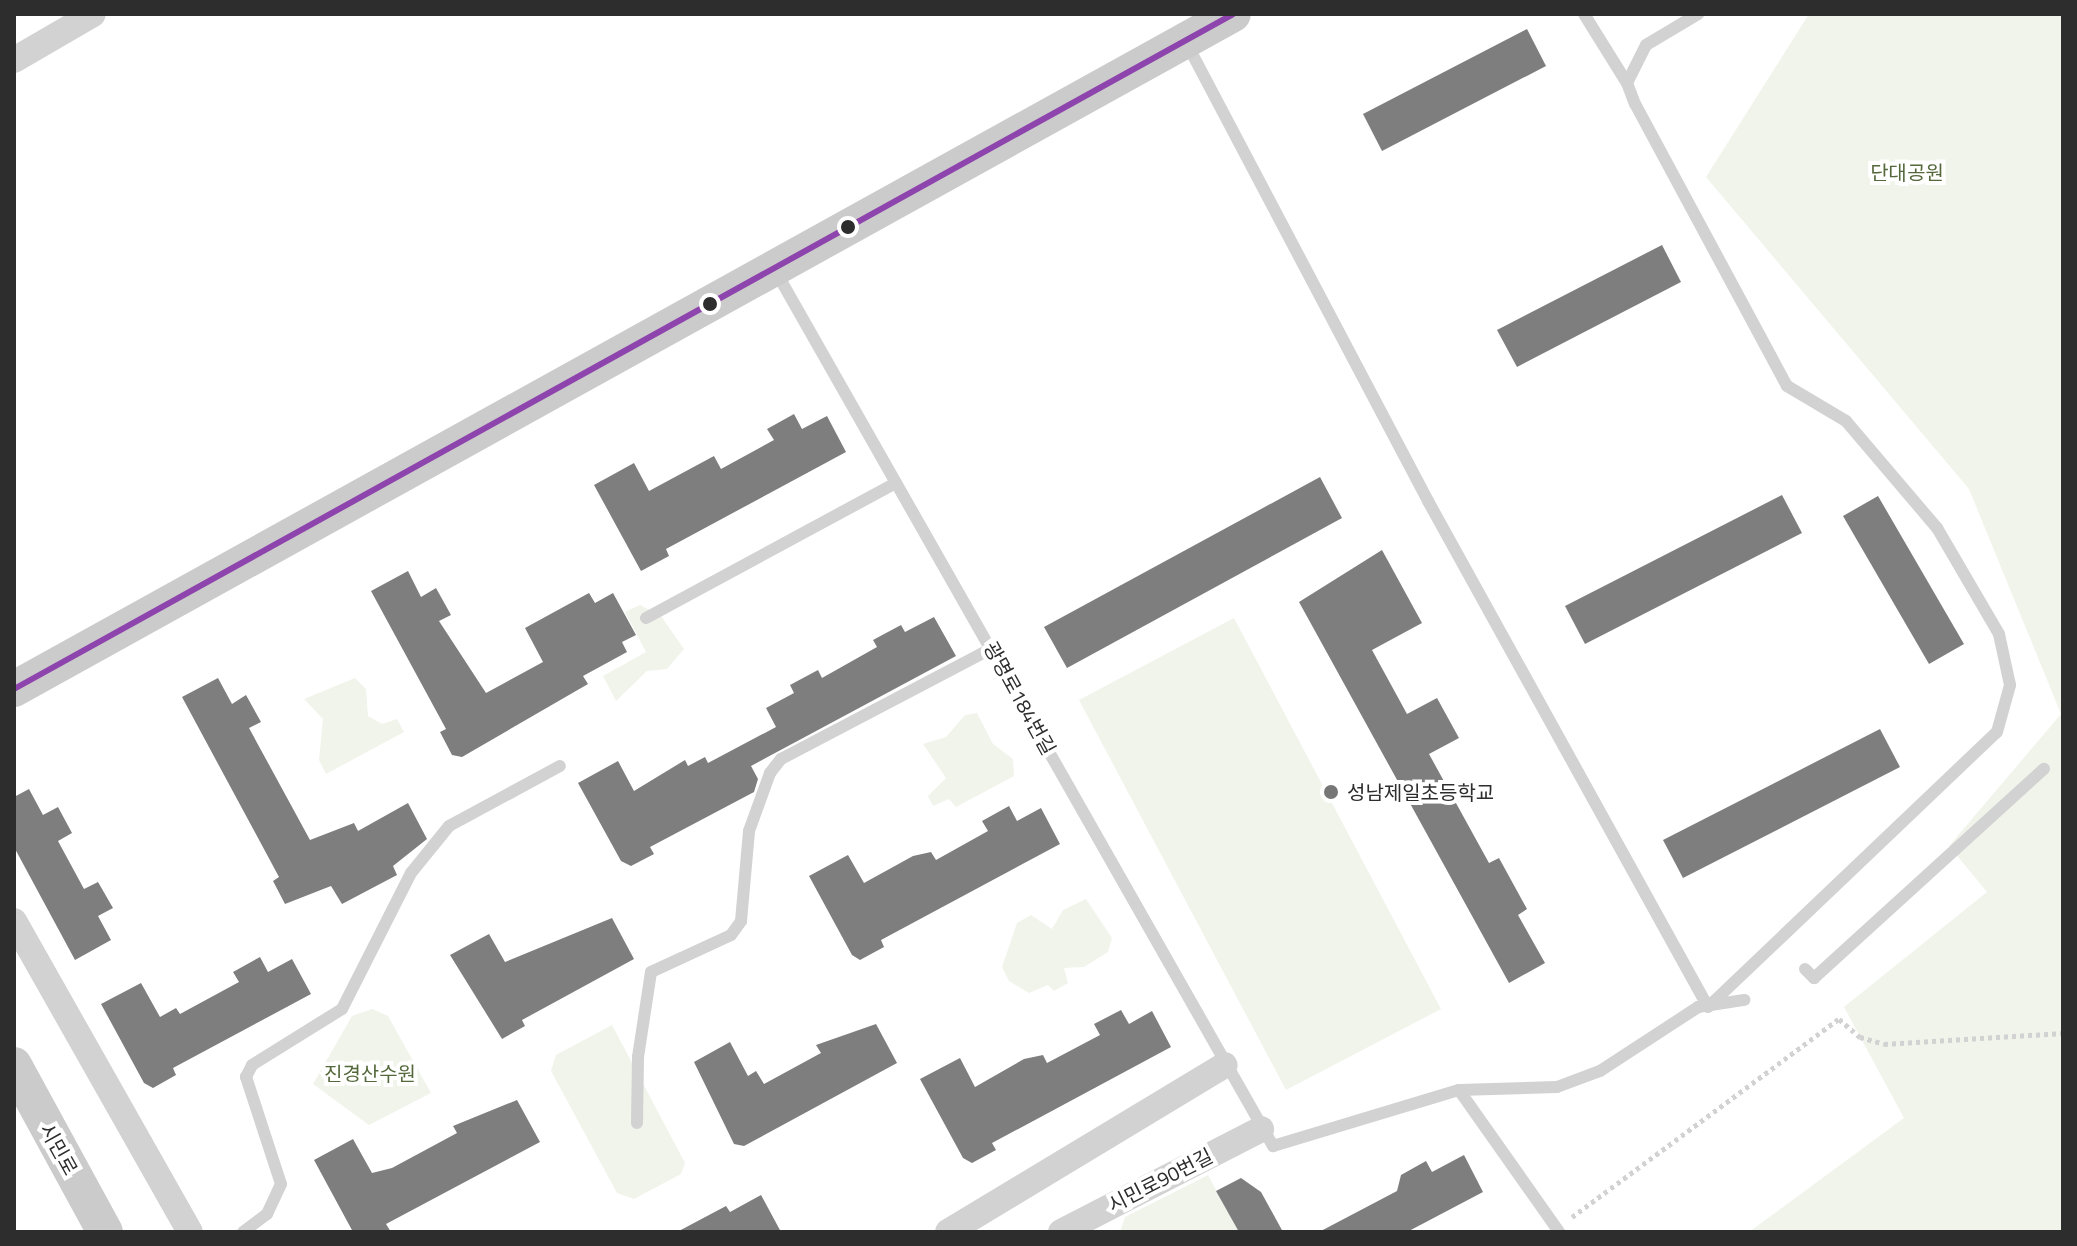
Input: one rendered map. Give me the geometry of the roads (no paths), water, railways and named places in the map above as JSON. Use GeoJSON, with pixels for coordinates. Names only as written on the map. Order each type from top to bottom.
{"type":"FeatureCollection","features":[{"type":"Feature","properties":{"kind":"main road"},"geometry":{"type":"LineString","coordinates":[[14,689],[1233,14]]}},
{"type":"Feature","properties":{"kind":"main road","name":"시민로"},"geometry":{"type":"LineString","coordinates":[[14,1065],[105,1232]]}},
{"type":"Feature","properties":{"kind":"street"},"geometry":{"type":"LineString","coordinates":[[14,60],[93,14]]}},
{"type":"Feature","properties":{"kind":"street"},"geometry":{"type":"LineString","coordinates":[[14,921],[190,1232]]}},
{"type":"Feature","properties":{"kind":"street"},"geometry":{"type":"LineString","coordinates":[[948,1232],[1225,1065]]}},
{"type":"Feature","properties":{"kind":"street","name":"시민로90번길"},"geometry":{"type":"LineString","coordinates":[[1068,1230],[1261,1129]]}},
{"type":"Feature","properties":{"kind":"lane"},"geometry":{"type":"LineString","coordinates":[[1261,1129],[1273,1146],[1459,1090],[1557,1087],[1708,1007],[1997,732],[2010,685],[1999,634],[1937,528],[1846,421],[1787,386],[1627,83],[1584,14]]}},
{"type":"Feature","properties":{"kind":"lane"},"geometry":{"type":"LineString","coordinates":[[1627,83],[1646,45],[1698,14]]}},
{"type":"Feature","properties":{"kind":"lane"},"geometry":{"type":"LineString","coordinates":[[1185,41],[1428,501],[1708,1007]]}},
{"type":"Feature","properties":{"kind":"lane","name":"광명로184번길"},"geometry":{"type":"LineString","coordinates":[[775,270],[992,648],[1261,1129]]}},
{"type":"Feature","properties":{"kind":"lane"},"geometry":{"type":"LineString","coordinates":[[646,618],[896,483]]}},
{"type":"Feature","properties":{"kind":"lane"},"geometry":{"type":"LineString","coordinates":[[637,1123],[651,972],[731,935],[741,921],[749,831],[770,773],[781,759],[992,648]]}},
{"type":"Feature","properties":{"kind":"lane"},"geometry":{"type":"LineString","coordinates":[[243,1232],[267,1214],[281,1184],[246,1077],[252,1065],[342,1009],[411,873],[449,826],[560,766]]}},
{"type":"Feature","properties":{"kind":"lane"},"geometry":{"type":"LineString","coordinates":[[1805,969],[1814,978],[2044,769]]}},
{"type":"Feature","properties":{"kind":"lane"},"geometry":{"type":"LineString","coordinates":[[1708,1007],[1744,1000]]}},
{"type":"Feature","properties":{"kind":"lane"},"geometry":{"type":"LineString","coordinates":[[1459,1090],[1558,1230]]}},
{"type":"Feature","properties":{"kind":"place","name":"성남제일초등학교"},"geometry":{"type":"Point","coordinates":[1331,792]}},
{"type":"Feature","properties":{"kind":"park label","name":"단대공원"},"geometry":{"type":"Point","coordinates":[1907,172]}},
{"type":"Feature","properties":{"kind":"park label","name":"진경산수원"},"geometry":{"type":"Point","coordinates":[370,1073]}}]}
